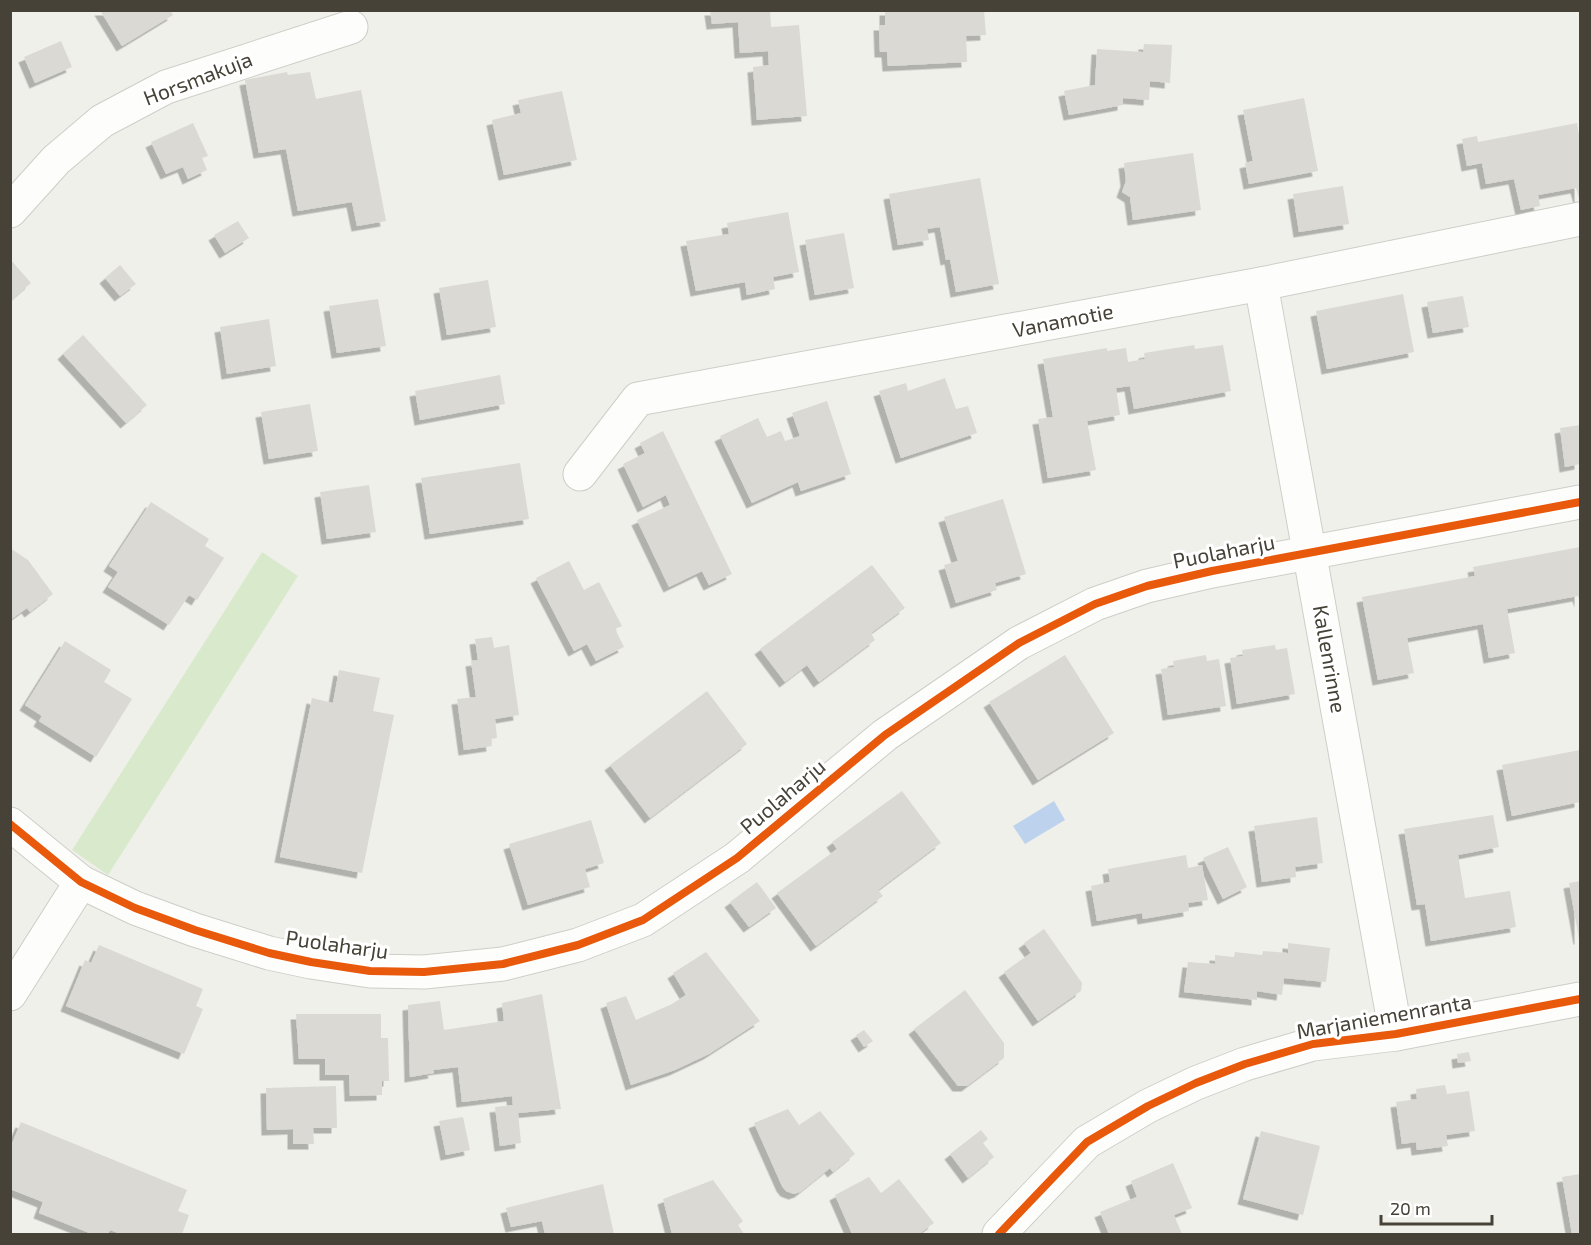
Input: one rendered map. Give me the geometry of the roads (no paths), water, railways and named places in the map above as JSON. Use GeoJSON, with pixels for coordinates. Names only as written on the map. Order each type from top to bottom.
{"type":"FeatureCollection","features":[{"type":"Feature","properties":{"kind":"street","name":"Horsmakuja"},"geometry":{"type":"LineString","coordinates":[[10,211],[56,160],[102,121],[166,87],[351,27]]}},
{"type":"Feature","properties":{"kind":"street","name":"Vanamotie"},"geometry":{"type":"LineString","coordinates":[[580,474],[638,399],[1261,284],[1581,219]]}},
{"type":"Feature","properties":{"kind":"street","name":"Kallenrinne"},"geometry":{"type":"LineString","coordinates":[[1261,284],[1396,1034]]}},
{"type":"Feature","properties":{"kind":"street","name":"Puolaharju"},"geometry":{"type":"LineString","coordinates":[[10,824],[81,882],[135,908],[269,953],[311,962],[369,970],[423,972],[503,964],[578,945],[643,920],[737,858],[885,735],[1019,643],[1095,604],[1147,586],[1212,571],[1581,502]]}},
{"type":"Feature","properties":{"kind":"street"},"geometry":{"type":"LineString","coordinates":[[10,994],[81,882]]}},
{"type":"Feature","properties":{"kind":"street","name":"Marjaniemenranta"},"geometry":{"type":"LineString","coordinates":[[999,1234],[1087,1142],[1148,1106],[1196,1083],[1245,1064],[1313,1044],[1396,1034],[1581,999]]}},
{"type":"Feature","properties":{"kind":"water"},"geometry":{"type":"Polygon","coordinates":[[[1054,801],[1065,820],[1025,844],[1013,826],[1054,801]]]}}]}
